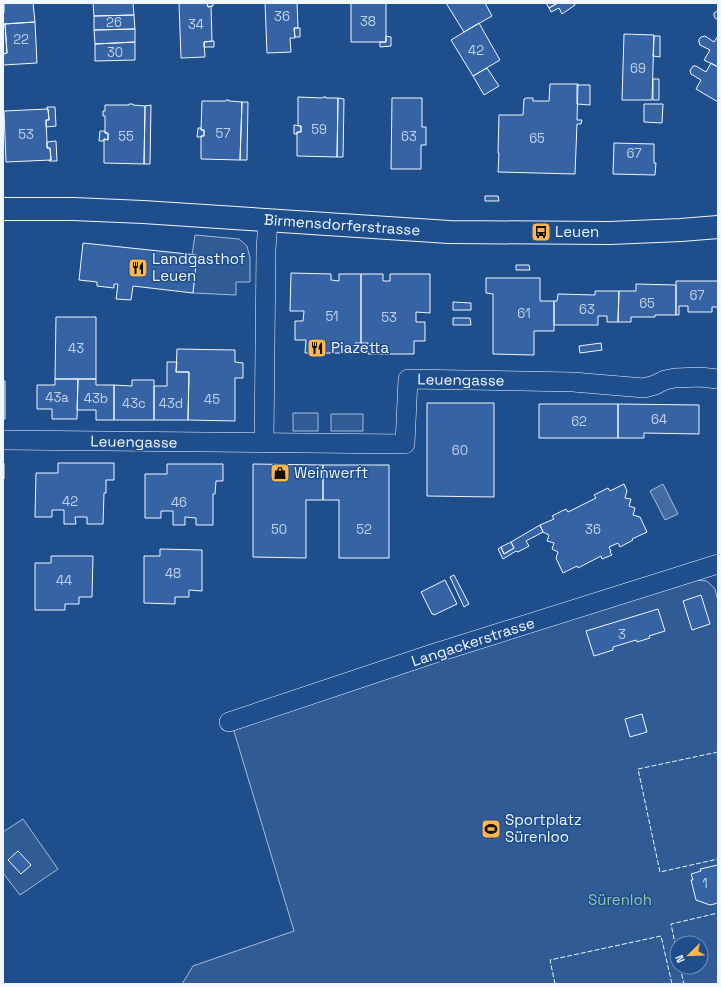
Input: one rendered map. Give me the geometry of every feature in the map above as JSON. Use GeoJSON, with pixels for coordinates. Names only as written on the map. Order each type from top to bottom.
{"type":"FeatureCollection","features":[{"type":"Feature","properties":{"kind":"main road","name":"Birmensdorferstrasse"},"geometry":{"type":"LineString","coordinates":[[3,209],[81,210],[449,232],[610,233],[718,227]]}},
{"type":"Feature","properties":{"kind":"street"},"geometry":{"type":"LineString","coordinates":[[264,443],[266,250],[268,220]]}},
{"type":"Feature","properties":{"kind":"street","name":"Leuengasse"},"geometry":{"type":"LineString","coordinates":[[3,440],[405,444],[408,379],[573,382],[644,388],[675,378],[700,377],[718,379]]}},
{"type":"Feature","properties":{"kind":"street","name":"Langackerstrasse"},"geometry":{"type":"LineString","coordinates":[[229,722],[429,655],[718,564]]}},
{"type":"Feature","properties":{"kind":"shaded area"},"geometry":{"type":"Polygon","coordinates":[[[195,235],[239,239],[247,246],[250,258],[250,282],[236,282],[236,295],[193,293],[192,255],[195,235]]]}},
{"type":"Feature","properties":{"kind":"shaded area"},"geometry":{"type":"Polygon","coordinates":[[[293,413],[318,413],[318,431],[293,431],[293,413]]]}},
{"type":"Feature","properties":{"kind":"shaded area"},"geometry":{"type":"Polygon","coordinates":[[[331,414],[363,414],[363,431],[331,431],[331,414]]]}},
{"type":"Feature","properties":{"kind":"shaded area"},"geometry":{"type":"Polygon","coordinates":[[[663,484],[678,514],[665,520],[650,491],[663,484]]]}},
{"type":"Feature","properties":{"kind":"shaded area","name":"Sportplatz Sürenloo"},"geometry":{"type":"Polygon","coordinates":[[[687,581],[707,581],[715,589],[718,601],[718,984],[182,984],[193,966],[294,931],[233,728],[687,581]]]}},
{"type":"Feature","properties":{"kind":"shaded area"},"geometry":{"type":"Polygon","coordinates":[[[23,819],[58,869],[20,895],[3,873],[3,832],[23,819]]]}},
{"type":"Feature","properties":{"kind":"building"},"geometry":{"type":"Polygon","coordinates":[[[4,3],[33,3],[35,22],[3,24],[4,3]]]}},
{"type":"Feature","properties":{"kind":"building"},"geometry":{"type":"Polygon","coordinates":[[[93,3],[133,3],[134,15],[94,16],[93,3]]]}},
{"type":"Feature","properties":{"kind":"building"},"geometry":{"type":"Polygon","coordinates":[[[179,3],[207,3],[208,7],[211,6],[212,41],[204,42],[205,57],[181,58],[179,3]]]}},
{"type":"Feature","properties":{"kind":"building"},"geometry":{"type":"Polygon","coordinates":[[[207,3],[213,3],[213,6],[208,7],[207,3]]]}},
{"type":"Feature","properties":{"kind":"building"},"geometry":{"type":"Polygon","coordinates":[[[265,3],[297,3],[298,28],[294,28],[295,38],[290,38],[291,52],[267,53],[265,3]]]}},
{"type":"Feature","properties":{"kind":"building"},"geometry":{"type":"Polygon","coordinates":[[[351,3],[386,3],[386,42],[351,42],[351,3]]]}},
{"type":"Feature","properties":{"kind":"building"},"geometry":{"type":"Polygon","coordinates":[[[446,3],[485,3],[492,16],[464,32],[446,3]]]}},
{"type":"Feature","properties":{"kind":"building"},"geometry":{"type":"Polygon","coordinates":[[[546,3],[558,3],[549,8],[546,3]]]}},
{"type":"Feature","properties":{"kind":"building"},"geometry":{"type":"Polygon","coordinates":[[[558,3],[574,3],[575,5],[562,14],[559,8],[551,12],[549,8],[558,3]]]}},
{"type":"Feature","properties":{"kind":"building"},"geometry":{"type":"Polygon","coordinates":[[[717,11],[718,20],[714,16],[714,13],[717,11]]]}},
{"type":"Feature","properties":{"kind":"building"},"geometry":{"type":"Polygon","coordinates":[[[134,15],[135,29],[94,30],[94,16],[134,15]]]}},
{"type":"Feature","properties":{"kind":"building"},"geometry":{"type":"Polygon","coordinates":[[[35,22],[37,63],[3,65],[3,54],[7,53],[5,24],[35,22]]]}},
{"type":"Feature","properties":{"kind":"building"},"geometry":{"type":"Polygon","coordinates":[[[479,23],[500,60],[473,76],[451,40],[479,23]]]}},
{"type":"Feature","properties":{"kind":"building"},"geometry":{"type":"Polygon","coordinates":[[[3,24],[5,24],[7,53],[3,54],[3,24]]]}},
{"type":"Feature","properties":{"kind":"building"},"geometry":{"type":"Polygon","coordinates":[[[294,28],[300,28],[300,37],[295,37],[294,28]]]}},
{"type":"Feature","properties":{"kind":"building"},"geometry":{"type":"Polygon","coordinates":[[[135,29],[135,42],[95,44],[94,30],[135,29]]]}},
{"type":"Feature","properties":{"kind":"building"},"geometry":{"type":"Polygon","coordinates":[[[624,34],[654,35],[652,100],[622,100],[624,34]]]}},
{"type":"Feature","properties":{"kind":"building"},"geometry":{"type":"Polygon","coordinates":[[[386,36],[391,37],[391,46],[380,47],[380,42],[386,42],[386,36]]]}},
{"type":"Feature","properties":{"kind":"building"},"geometry":{"type":"Polygon","coordinates":[[[654,36],[660,36],[660,57],[653,56],[654,36]]]}},
{"type":"Feature","properties":{"kind":"building"},"geometry":{"type":"Polygon","coordinates":[[[705,36],[714,42],[718,36],[718,67],[704,60],[710,50],[700,45],[699,39],[705,36]]]}},
{"type":"Feature","properties":{"kind":"building"},"geometry":{"type":"Polygon","coordinates":[[[214,41],[214,47],[204,47],[204,42],[214,41]]]}},
{"type":"Feature","properties":{"kind":"building"},"geometry":{"type":"Polygon","coordinates":[[[135,42],[135,60],[95,61],[95,44],[135,42]]]}},
{"type":"Feature","properties":{"kind":"building"},"geometry":{"type":"Polygon","coordinates":[[[711,63],[718,67],[718,102],[696,89],[701,80],[691,74],[690,71],[693,66],[696,66],[706,72],[711,63]]]}},
{"type":"Feature","properties":{"kind":"building"},"geometry":{"type":"Polygon","coordinates":[[[487,68],[499,86],[484,95],[473,76],[487,68]]]}},
{"type":"Feature","properties":{"kind":"building"},"geometry":{"type":"Polygon","coordinates":[[[653,79],[659,79],[659,100],[653,100],[653,79]]]}},
{"type":"Feature","properties":{"kind":"building"},"geometry":{"type":"Polygon","coordinates":[[[550,84],[578,84],[577,120],[582,120],[581,124],[577,124],[575,174],[498,172],[499,115],[523,115],[524,99],[526,98],[533,98],[533,101],[549,101],[550,84]]]}},
{"type":"Feature","properties":{"kind":"building"},"geometry":{"type":"Polygon","coordinates":[[[577,85],[590,85],[590,105],[577,104],[577,85]]]}},
{"type":"Feature","properties":{"kind":"building"},"geometry":{"type":"Polygon","coordinates":[[[298,97],[338,98],[337,157],[297,156],[297,132],[301,132],[301,126],[298,126],[298,97]]]}},
{"type":"Feature","properties":{"kind":"building"},"geometry":{"type":"Polygon","coordinates":[[[338,98],[344,99],[343,157],[337,157],[338,98]]]}},
{"type":"Feature","properties":{"kind":"building"},"geometry":{"type":"Polygon","coordinates":[[[392,98],[422,98],[422,127],[426,127],[426,145],[421,145],[421,169],[391,169],[392,98]]]}},
{"type":"Feature","properties":{"kind":"building"},"geometry":{"type":"Polygon","coordinates":[[[226,100],[242,102],[240,160],[201,159],[201,136],[204,136],[204,130],[201,130],[202,101],[226,100]]]}},
{"type":"Feature","properties":{"kind":"building"},"geometry":{"type":"Polygon","coordinates":[[[242,102],[248,102],[247,160],[240,160],[242,102]]]}},
{"type":"Feature","properties":{"kind":"building"},"geometry":{"type":"Polygon","coordinates":[[[129,104],[145,106],[144,164],[104,163],[104,139],[108,140],[108,133],[105,133],[105,116],[103,116],[105,105],[129,104]]]}},
{"type":"Feature","properties":{"kind":"building"},"geometry":{"type":"Polygon","coordinates":[[[644,104],[663,104],[662,123],[644,122],[644,104]]]}},
{"type":"Feature","properties":{"kind":"building"},"geometry":{"type":"Polygon","coordinates":[[[151,105],[150,164],[144,164],[145,106],[151,105]]]}},
{"type":"Feature","properties":{"kind":"building"},"geometry":{"type":"Polygon","coordinates":[[[47,107],[55,107],[56,126],[46,127],[46,120],[49,120],[47,107]]]}},
{"type":"Feature","properties":{"kind":"building"},"geometry":{"type":"Polygon","coordinates":[[[48,109],[49,120],[46,120],[47,148],[50,148],[51,160],[6,162],[4,111],[48,109]]]}},
{"type":"Feature","properties":{"kind":"building"},"geometry":{"type":"Polygon","coordinates":[[[294,125],[301,126],[301,132],[294,134],[294,125]]]}},
{"type":"Feature","properties":{"kind":"building"},"geometry":{"type":"Polygon","coordinates":[[[198,128],[204,130],[204,136],[197,137],[198,128]]]}},
{"type":"Feature","properties":{"kind":"building"},"geometry":{"type":"Polygon","coordinates":[[[100,131],[105,131],[105,133],[108,133],[108,140],[104,139],[104,141],[99,141],[100,131]]]}},
{"type":"Feature","properties":{"kind":"building"},"geometry":{"type":"Polygon","coordinates":[[[56,141],[57,161],[49,161],[51,160],[50,148],[47,148],[47,142],[56,141]]]}},
{"type":"Feature","properties":{"kind":"building"},"geometry":{"type":"Polygon","coordinates":[[[614,143],[654,144],[654,163],[656,163],[655,175],[613,174],[614,143]]]}},
{"type":"Feature","properties":{"kind":"building"},"geometry":{"type":"Polygon","coordinates":[[[485,196],[498,196],[499,201],[485,201],[485,196]]]}},
{"type":"Feature","properties":{"kind":"building","name":"Landgasthof Leuen"},"geometry":{"type":"Polygon","coordinates":[[[83,243],[197,255],[193,293],[133,286],[131,300],[116,299],[118,284],[114,284],[114,288],[97,286],[97,282],[79,280],[83,243]]]}},
{"type":"Feature","properties":{"kind":"building"},"geometry":{"type":"Polygon","coordinates":[[[516,265],[529,265],[530,270],[516,270],[516,265]]]}},
{"type":"Feature","properties":{"kind":"building"},"geometry":{"type":"Polygon","coordinates":[[[291,273],[331,274],[331,280],[339,281],[339,274],[361,274],[361,343],[355,343],[355,353],[305,353],[306,340],[295,340],[295,321],[303,321],[304,311],[290,311],[291,273]]]}},
{"type":"Feature","properties":{"kind":"building"},"geometry":{"type":"Polygon","coordinates":[[[361,274],[383,274],[383,281],[390,281],[390,274],[430,274],[430,313],[416,312],[416,322],[425,322],[425,341],[414,341],[414,354],[368,354],[368,343],[361,343],[361,274]]]}},
{"type":"Feature","properties":{"kind":"building"},"geometry":{"type":"Polygon","coordinates":[[[486,278],[540,278],[540,301],[554,301],[554,331],[534,331],[534,355],[493,354],[493,294],[486,293],[486,278]]]}},
{"type":"Feature","properties":{"kind":"building"},"geometry":{"type":"Polygon","coordinates":[[[676,281],[718,281],[718,307],[712,307],[712,312],[688,312],[688,306],[679,306],[679,315],[676,315],[676,281]]]}},
{"type":"Feature","properties":{"kind":"building"},"geometry":{"type":"Polygon","coordinates":[[[636,284],[676,285],[676,315],[631,317],[631,322],[618,322],[619,291],[636,291],[636,284]]]}},
{"type":"Feature","properties":{"kind":"building"},"geometry":{"type":"Polygon","coordinates":[[[595,291],[619,291],[618,322],[607,322],[607,316],[598,316],[598,325],[554,325],[554,301],[557,301],[558,294],[595,295],[595,291]]]}},
{"type":"Feature","properties":{"kind":"building"},"geometry":{"type":"Polygon","coordinates":[[[453,302],[471,303],[471,310],[453,310],[453,302]]]}},
{"type":"Feature","properties":{"kind":"building"},"geometry":{"type":"Polygon","coordinates":[[[56,317],[96,317],[96,379],[55,379],[56,317]]]}},
{"type":"Feature","properties":{"kind":"building"},"geometry":{"type":"Polygon","coordinates":[[[453,318],[470,318],[471,325],[453,325],[453,318]]]}},
{"type":"Feature","properties":{"kind":"building"},"geometry":{"type":"Polygon","coordinates":[[[601,343],[602,350],[580,353],[579,346],[601,343]]]}},
{"type":"Feature","properties":{"kind":"building"},"geometry":{"type":"Polygon","coordinates":[[[177,349],[235,350],[235,362],[243,363],[243,378],[235,378],[235,421],[188,420],[189,372],[176,372],[177,349]]]}},
{"type":"Feature","properties":{"kind":"building"},"geometry":{"type":"Polygon","coordinates":[[[167,362],[177,362],[176,372],[189,372],[188,420],[154,420],[154,386],[167,386],[167,362]]]}},
{"type":"Feature","properties":{"kind":"building"},"geometry":{"type":"Polygon","coordinates":[[[55,379],[78,379],[77,419],[52,419],[52,409],[37,409],[37,385],[55,385],[55,379]]]}},
{"type":"Feature","properties":{"kind":"building"},"geometry":{"type":"Polygon","coordinates":[[[78,379],[96,379],[96,385],[114,385],[114,420],[96,420],[96,410],[77,410],[78,379]]]}},
{"type":"Feature","properties":{"kind":"building"},"geometry":{"type":"Polygon","coordinates":[[[132,380],[154,380],[154,420],[114,420],[114,385],[132,386],[132,380]]]}},
{"type":"Feature","properties":{"kind":"building"},"geometry":{"type":"Polygon","coordinates":[[[3,381],[5,381],[5,419],[3,419],[3,381]]]}},
{"type":"Feature","properties":{"kind":"building"},"geometry":{"type":"Polygon","coordinates":[[[427,403],[494,403],[494,497],[427,496],[427,403]]]}},
{"type":"Feature","properties":{"kind":"building"},"geometry":{"type":"Polygon","coordinates":[[[539,404],[618,404],[618,438],[539,438],[539,404]]]}},
{"type":"Feature","properties":{"kind":"building"},"geometry":{"type":"Polygon","coordinates":[[[618,404],[699,405],[699,434],[644,433],[644,438],[618,438],[618,404]]]}},
{"type":"Feature","properties":{"kind":"building"},"geometry":{"type":"Polygon","coordinates":[[[4,463],[4,479],[3,479],[4,463]]]}},
{"type":"Feature","properties":{"kind":"building"},"geometry":{"type":"Polygon","coordinates":[[[58,463],[114,463],[114,480],[106,480],[103,524],[87,524],[87,517],[75,517],[76,524],[64,524],[64,510],[52,510],[52,517],[35,517],[36,473],[58,473],[58,463]]]}},
{"type":"Feature","properties":{"kind":"building"},"geometry":{"type":"Polygon","coordinates":[[[167,464],[223,464],[223,481],[216,481],[215,494],[213,494],[213,525],[196,525],[196,518],[185,517],[185,525],[173,525],[173,511],[161,511],[161,518],[145,518],[145,474],[167,474],[167,464]]]}},
{"type":"Feature","properties":{"kind":"building"},"geometry":{"type":"Polygon","coordinates":[[[253,464],[323,465],[323,500],[306,500],[306,558],[253,557],[253,464]]]}},
{"type":"Feature","properties":{"kind":"building"},"geometry":{"type":"Polygon","coordinates":[[[323,465],[389,465],[389,558],[339,558],[339,500],[323,500],[323,465]]]}},
{"type":"Feature","properties":{"kind":"building"},"geometry":{"type":"Polygon","coordinates":[[[624,484],[627,491],[625,498],[631,499],[629,506],[635,508],[633,515],[640,517],[647,532],[620,547],[618,543],[609,547],[612,555],[602,559],[601,556],[578,568],[577,566],[563,573],[556,558],[558,552],[552,549],[554,543],[547,541],[549,535],[543,532],[540,525],[554,519],[552,516],[566,509],[568,512],[596,498],[594,495],[608,488],[610,491],[624,484]]]}},
{"type":"Feature","properties":{"kind":"building"},"geometry":{"type":"Polygon","coordinates":[[[540,525],[543,532],[526,541],[529,546],[518,552],[516,551],[503,559],[498,549],[501,547],[504,554],[514,548],[511,542],[540,525]]]}},
{"type":"Feature","properties":{"kind":"building"},"geometry":{"type":"Polygon","coordinates":[[[511,542],[514,548],[504,554],[501,547],[511,542]]]}},
{"type":"Feature","properties":{"kind":"building"},"geometry":{"type":"Polygon","coordinates":[[[160,549],[202,550],[202,591],[189,590],[189,597],[175,597],[175,604],[144,603],[144,556],[160,556],[160,549]]]}},
{"type":"Feature","properties":{"kind":"building"},"geometry":{"type":"Polygon","coordinates":[[[51,556],[93,556],[92,597],[79,597],[79,604],[65,604],[65,610],[35,610],[35,563],[51,563],[51,556]]]}},
{"type":"Feature","properties":{"kind":"building"},"geometry":{"type":"Polygon","coordinates":[[[454,575],[469,604],[464,607],[450,577],[454,575]]]}},
{"type":"Feature","properties":{"kind":"building"},"geometry":{"type":"Polygon","coordinates":[[[445,580],[457,604],[434,615],[432,614],[421,592],[445,580]]]}},
{"type":"Feature","properties":{"kind":"building"},"geometry":{"type":"Polygon","coordinates":[[[701,595],[710,624],[692,630],[683,601],[701,595]]]}},
{"type":"Feature","properties":{"kind":"building"},"geometry":{"type":"Polygon","coordinates":[[[658,609],[665,631],[637,642],[636,640],[613,647],[613,650],[594,656],[586,631],[658,609]]]}},
{"type":"Feature","properties":{"kind":"building"},"geometry":{"type":"Polygon","coordinates":[[[642,714],[647,732],[630,737],[625,719],[642,714]]]}},
{"type":"Feature","properties":{"kind":"building"},"geometry":{"type":"Polygon","coordinates":[[[18,851],[31,865],[21,874],[8,860],[18,851]]]}},
{"type":"Feature","properties":{"kind":"building"},"geometry":{"type":"Polygon","coordinates":[[[718,865],[718,903],[710,905],[696,900],[691,874],[701,871],[700,869],[718,865]]]}},
{"type":"Feature","properties":{"kind":"fence"},"geometry":{"type":"LineString","coordinates":[[718,752],[638,769],[660,872],[718,859]]}},
{"type":"Feature","properties":{"kind":"fence"},"geometry":{"type":"LineString","coordinates":[[673,935],[671,924],[718,913]]}},
{"type":"Feature","properties":{"kind":"fence"},"geometry":{"type":"LineString","coordinates":[[555,984],[550,960],[661,936],[672,984]]}},
{"type":"Feature","properties":{"kind":"fence"},"geometry":{"type":"LineString","coordinates":[[682,975],[684,984]]}},
{"type":"Feature","properties":{"kind":"place","name":"Leuen"},"geometry":{"type":"Point","coordinates":[541,232]}},
{"type":"Feature","properties":{"kind":"place","name":"Landgasthof Leuen"},"geometry":{"type":"Point","coordinates":[138,268]}},
{"type":"Feature","properties":{"kind":"place","name":"Piazetta"},"geometry":{"type":"Point","coordinates":[317,348]}},
{"type":"Feature","properties":{"kind":"place","name":"Weinwerft"},"geometry":{"type":"Point","coordinates":[280,473]}},
{"type":"Feature","properties":{"kind":"place","name":"Sportplatz Sürenloo"},"geometry":{"type":"Point","coordinates":[491,829]}},
{"type":"Feature","properties":{"kind":"park label","name":"Sürenloh"},"geometry":{"type":"Point","coordinates":[620,900]}}]}
